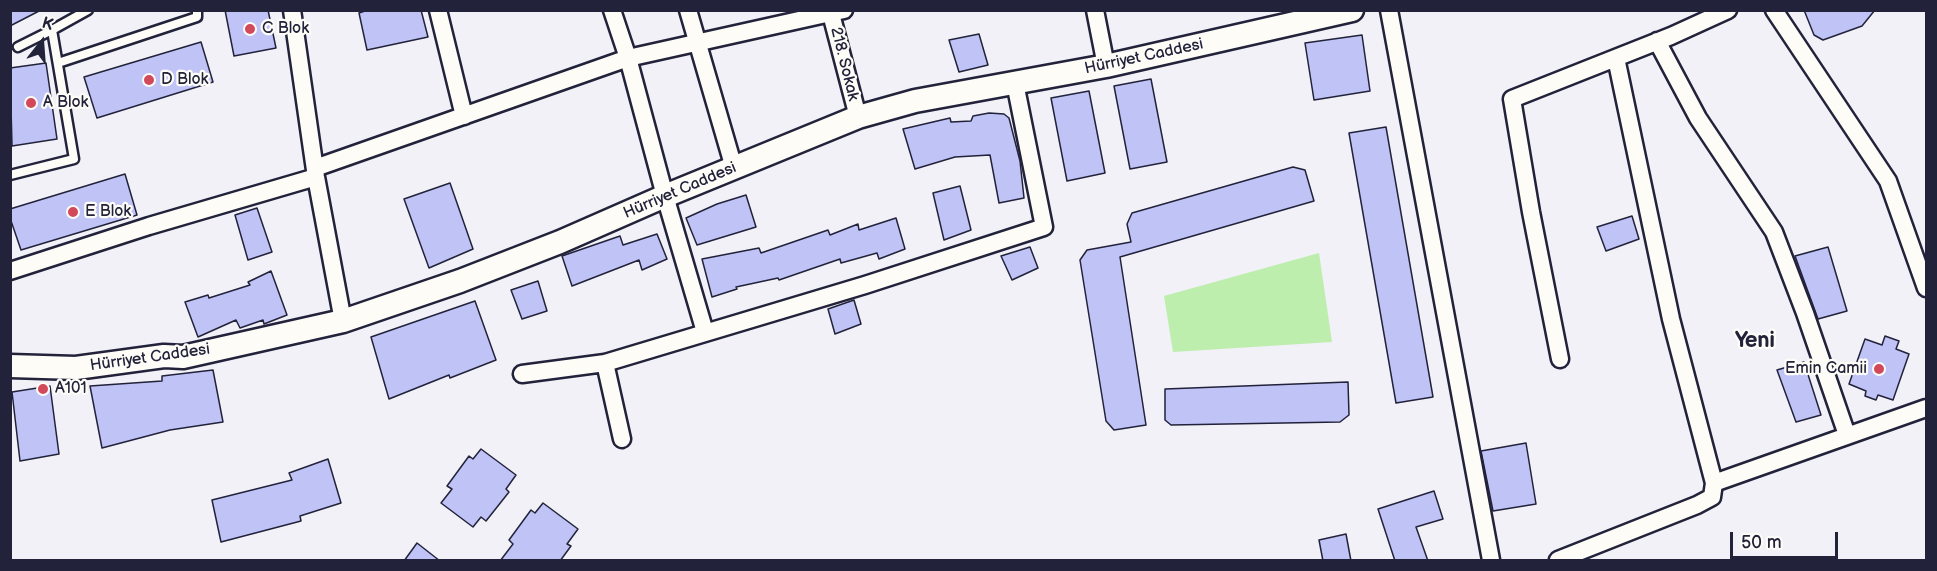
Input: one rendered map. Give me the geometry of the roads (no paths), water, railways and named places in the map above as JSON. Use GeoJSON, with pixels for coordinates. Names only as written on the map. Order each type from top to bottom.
{"type":"FeatureCollection","features":[{"type":"Feature","properties":{"kind":"street"},"geometry":{"type":"LineString","coordinates":[[292,10],[315,173],[343,321]]}},
{"type":"Feature","properties":{"kind":"street"},"geometry":{"type":"LineString","coordinates":[[438,10],[464,116]]}},
{"type":"Feature","properties":{"kind":"street"},"geometry":{"type":"LineString","coordinates":[[612,10],[628,58],[705,332]]}},
{"type":"Feature","properties":{"kind":"street"},"geometry":{"type":"LineString","coordinates":[[688,10],[734,168]]}},
{"type":"Feature","properties":{"kind":"street"},"geometry":{"type":"LineString","coordinates":[[1095,10],[1106,66]]}},
{"type":"Feature","properties":{"kind":"street","name":"Hürriyet Caddesi"},"geometry":{"type":"LineString","coordinates":[[10,366],[76,368],[164,356],[183,357],[343,321],[460,281],[560,242],[665,196],[858,117],[915,101],[1106,66],[1352,10]]}},
{"type":"Feature","properties":{"kind":"street"},"geometry":{"type":"LineString","coordinates":[[1389,10],[1491,561]]}},
{"type":"Feature","properties":{"kind":"street"},"geometry":{"type":"LineString","coordinates":[[1560,359],[1531,212],[1512,99],[1728,10]]}},
{"type":"Feature","properties":{"kind":"street"},"geometry":{"type":"LineString","coordinates":[[1774,10],[1888,181],[1926,288]]}},
{"type":"Feature","properties":{"kind":"street"},"geometry":{"type":"LineString","coordinates":[[10,271],[315,173],[464,116],[628,58],[835,11]]}},
{"type":"Feature","properties":{"kind":"street","name":"218. Sokak"},"geometry":{"type":"LineString","coordinates":[[835,11],[858,117]]}},
{"type":"Feature","properties":{"kind":"street"},"geometry":{"type":"LineString","coordinates":[[1657,41],[1698,118],[1774,232],[1847,435]]}},
{"type":"Feature","properties":{"kind":"street"},"geometry":{"type":"LineString","coordinates":[[1558,561],[1697,505],[1712,496],[1714,483],[1671,319],[1616,58]]}},
{"type":"Feature","properties":{"kind":"street"},"geometry":{"type":"LineString","coordinates":[[522,374],[605,363],[865,285],[1044,227],[1015,83]]}},
{"type":"Feature","properties":{"kind":"street"},"geometry":{"type":"LineString","coordinates":[[605,363],[622,439]]}},
{"type":"Feature","properties":{"kind":"street"},"geometry":{"type":"LineString","coordinates":[[1714,483],[1926,408]]}},
{"type":"Feature","properties":{"kind":"lane"},"geometry":{"type":"LineString","coordinates":[[18,47],[88,10]]}},
{"type":"Feature","properties":{"kind":"lane"},"geometry":{"type":"LineString","coordinates":[[58,63],[197,17],[196,10]]}},
{"type":"Feature","properties":{"kind":"lane"},"geometry":{"type":"LineString","coordinates":[[10,175],[74,159],[52,30]]}},
{"type":"Feature","properties":{"kind":"place","name":"C Blok"},"geometry":{"type":"Point","coordinates":[250,29]}},
{"type":"Feature","properties":{"kind":"place","name":"D Blok"},"geometry":{"type":"Point","coordinates":[149,80]}},
{"type":"Feature","properties":{"kind":"place","name":"A Blok"},"geometry":{"type":"Point","coordinates":[31,103]}},
{"type":"Feature","properties":{"kind":"place","name":"E Blok"},"geometry":{"type":"Point","coordinates":[73,212]}},
{"type":"Feature","properties":{"kind":"place","name":"Emin Camii"},"geometry":{"type":"Point","coordinates":[1879,369]}},
{"type":"Feature","properties":{"kind":"place","name":"A101"},"geometry":{"type":"Point","coordinates":[43,389]}},
{"type":"Feature","properties":{"kind":"district","name":"Yeni"},"geometry":{"type":"Point","coordinates":[1755,341]}}]}
